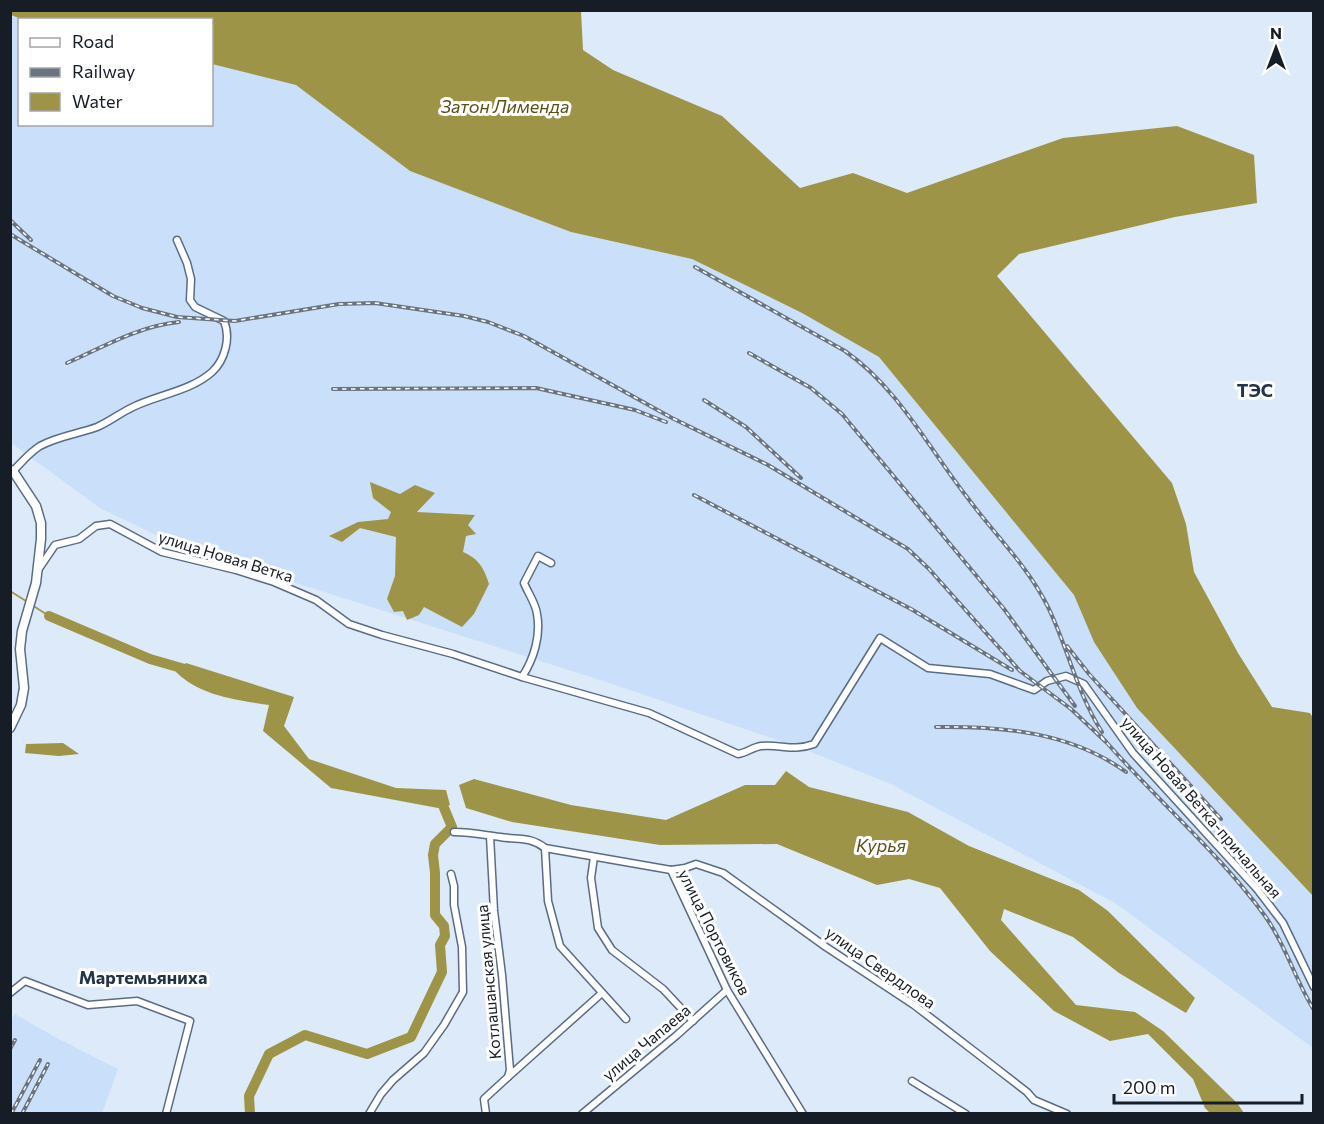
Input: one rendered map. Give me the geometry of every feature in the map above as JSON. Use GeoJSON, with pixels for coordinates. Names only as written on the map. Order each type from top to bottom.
{"type":"FeatureCollection","features":[{"type":"Feature","properties":{"kind":"street"},"geometry":{"type":"LineString","coordinates":[[10,728],[21,705],[24,687],[20,649],[22,631],[36,583],[41,524],[36,506],[12,470],[39,447],[60,437],[98,426],[133,407],[193,383],[212,372],[227,344],[226,326],[224,321],[195,308],[190,300],[191,279],[177,240]]}},
{"type":"Feature","properties":{"kind":"street","name":"улица Новая Ветка"},"geometry":{"type":"LineString","coordinates":[[38,570],[55,545],[79,539],[96,526],[110,524],[162,552],[236,570],[316,600],[350,624],[649,713],[738,754],[757,747],[774,745],[801,748],[814,744],[880,638]]}},
{"type":"Feature","properties":{"kind":"street"},"geometry":{"type":"LineString","coordinates":[[522,677],[533,653],[538,634],[537,612],[524,584],[538,556],[550,562]]}},
{"type":"Feature","properties":{"kind":"street","name":"улица Новая Ветка-причальная"},"geometry":{"type":"LineString","coordinates":[[880,638],[928,668],[990,674],[1034,690],[1047,681],[1066,676],[1080,680],[1133,753],[1193,817],[1283,923],[1314,987]]}},
{"type":"Feature","properties":{"kind":"street","name":"улица Портовиков"},"geometry":{"type":"LineString","coordinates":[[454,832],[526,838],[535,840],[545,848],[671,870],[728,990],[802,1113]]}},
{"type":"Feature","properties":{"kind":"street","name":"Котлашанская улица"},"geometry":{"type":"LineString","coordinates":[[486,1113],[484,1099],[486,1094],[508,1077],[510,1070],[494,910],[490,836]]}},
{"type":"Feature","properties":{"kind":"street"},"geometry":{"type":"LineString","coordinates":[[545,848],[548,901],[560,946],[626,1019]]}},
{"type":"Feature","properties":{"kind":"street"},"geometry":{"type":"LineString","coordinates":[[594,857],[591,878],[598,928],[612,950],[663,989],[693,1021]]}},
{"type":"Feature","properties":{"kind":"street","name":"улица Свердлова"},"geometry":{"type":"LineString","coordinates":[[671,870],[696,864],[723,873],[826,947],[914,1005],[1027,1092],[1034,1100],[1067,1113]]}},
{"type":"Feature","properties":{"kind":"street"},"geometry":{"type":"LineString","coordinates":[[369,1113],[393,1080],[424,1053],[463,992],[462,947],[451,874]]}},
{"type":"Feature","properties":{"kind":"street"},"geometry":{"type":"LineString","coordinates":[[10,993],[25,981],[88,1005],[137,1001],[190,1021],[166,1113]]}},
{"type":"Feature","properties":{"kind":"street","name":"улица Чапаева"},"geometry":{"type":"LineString","coordinates":[[582,1113],[728,990]]}},
{"type":"Feature","properties":{"kind":"street"},"geometry":{"type":"LineString","coordinates":[[508,1077],[602,993]]}},
{"type":"Feature","properties":{"kind":"street"},"geometry":{"type":"LineString","coordinates":[[912,1081],[966,1113]]}},
{"type":"Feature","properties":{"kind":"shaded area"},"geometry":{"type":"Polygon","coordinates":[[[10,15],[20,18],[18,18],[18,126],[213,126],[213,64],[296,85],[410,171],[571,232],[692,259],[802,313],[879,357],[1074,595],[1094,642],[1137,708],[1313,896],[1313,1048],[1115,903],[891,784],[801,748],[600,680],[177,545],[100,508],[11,443],[10,15]]]}},
{"type":"Feature","properties":{"kind":"shaded area"},"geometry":{"type":"Polygon","coordinates":[[[15,1014],[118,1069],[102,1113],[11,1113],[10,1022],[15,1014]]]}},
{"type":"Feature","properties":{"kind":"water","name":"Затон Лименда"},"geometry":{"type":"Polygon","coordinates":[[[10,11],[581,11],[583,50],[613,70],[722,116],[800,188],[853,173],[907,193],[1063,138],[1177,126],[1254,155],[1257,203],[1175,217],[1019,254],[997,276],[1172,483],[1186,524],[1194,572],[1238,653],[1272,707],[1310,713],[1313,718],[1313,896],[1137,708],[1094,642],[1074,595],[879,357],[802,313],[692,259],[571,232],[410,171],[296,85],[213,64],[213,18],[19,18],[11,15],[10,11]]]}},
{"type":"Feature","properties":{"kind":"water"},"geometry":{"type":"Polygon","coordinates":[[[370,482],[400,494],[415,485],[435,493],[417,512],[475,515],[468,525],[476,534],[466,536],[463,552],[480,565],[489,584],[474,614],[462,627],[424,607],[419,615],[407,620],[403,611],[394,612],[387,599],[395,576],[396,537],[360,528],[342,542],[329,536],[358,522],[388,519],[391,512],[373,498],[370,482]]]}},
{"type":"Feature","properties":{"kind":"water"},"geometry":{"type":"Polygon","coordinates":[[[186,663],[294,697],[284,726],[309,759],[396,788],[446,790],[450,805],[438,808],[331,788],[263,731],[269,705],[220,696],[196,687],[176,672],[186,663]]]}},
{"type":"Feature","properties":{"kind":"water"},"geometry":{"type":"Polygon","coordinates":[[[63,743],[79,754],[59,756],[25,753],[26,744],[63,743]]]}},
{"type":"Feature","properties":{"kind":"water","name":"Курья"},"geometry":{"type":"Polygon","coordinates":[[[786,771],[809,787],[908,812],[969,846],[1079,890],[1108,911],[1195,998],[1186,1013],[1119,973],[1073,937],[1004,909],[1001,920],[1076,1005],[1135,1012],[1163,1031],[1237,1103],[1244,1113],[1210,1113],[1205,1108],[1193,1079],[1148,1034],[1110,1041],[1054,1011],[990,951],[940,888],[909,879],[877,885],[777,844],[660,845],[512,822],[466,808],[459,785],[474,779],[571,805],[666,820],[745,785],[775,785],[786,771]]]}},
{"type":"Feature","properties":{"kind":"waterway"},"geometry":{"type":"LineString","coordinates":[[10,591],[26,601]]}},
{"type":"Feature","properties":{"kind":"waterway"},"geometry":{"type":"LineString","coordinates":[[32,605],[49,616]]}},
{"type":"Feature","properties":{"kind":"waterway"},"geometry":{"type":"LineString","coordinates":[[49,616],[150,659],[195,672]]}},
{"type":"Feature","properties":{"kind":"waterway"},"geometry":{"type":"LineString","coordinates":[[250,1114],[249,1096],[269,1054],[305,1035],[367,1054],[411,1037],[442,972],[440,945],[445,936],[444,926],[435,915],[433,855],[435,844],[452,827],[442,803],[434,801]]}},
{"type":"Feature","properties":{"kind":"railway"},"geometry":{"type":"LineString","coordinates":[[10,220],[31,240]]}},
{"type":"Feature","properties":{"kind":"railway"},"geometry":{"type":"LineString","coordinates":[[10,234],[113,296],[142,308],[177,317],[235,321],[339,304],[375,303],[464,316],[488,322],[524,336],[672,418],[768,465],[908,549],[929,569],[1020,671],[1071,709],[1106,742]]}},
{"type":"Feature","properties":{"kind":"railway"},"geometry":{"type":"LineString","coordinates":[[695,267],[845,351],[881,382],[897,400],[967,497],[1020,563],[1040,592],[1055,622],[1085,701],[1102,732]]}},
{"type":"Feature","properties":{"kind":"railway"},"geometry":{"type":"LineString","coordinates":[[67,363],[135,333],[179,322]]}},
{"type":"Feature","properties":{"kind":"railway"},"geometry":{"type":"LineString","coordinates":[[749,353],[811,388],[842,414],[1004,609],[1075,706]]}},
{"type":"Feature","properties":{"kind":"railway"},"geometry":{"type":"LineString","coordinates":[[333,389],[536,388],[635,410],[666,422]]}},
{"type":"Feature","properties":{"kind":"railway"},"geometry":{"type":"LineString","coordinates":[[704,400],[746,427],[801,478]]}},
{"type":"Feature","properties":{"kind":"railway"},"geometry":{"type":"LineString","coordinates":[[694,495],[911,609],[1012,670]]}},
{"type":"Feature","properties":{"kind":"railway"},"geometry":{"type":"LineString","coordinates":[[1067,646],[1089,674],[1221,819]]}},
{"type":"Feature","properties":{"kind":"railway"},"geometry":{"type":"LineString","coordinates":[[936,727],[986,728],[1035,734],[1082,748],[1126,772]]}},
{"type":"Feature","properties":{"kind":"railway"},"geometry":{"type":"LineString","coordinates":[[1101,736],[1227,869],[1265,916],[1314,1010]]}},
{"type":"Feature","properties":{"kind":"railway"},"geometry":{"type":"LineString","coordinates":[[1194,799],[1214,826]]}},
{"type":"Feature","properties":{"kind":"railway"},"geometry":{"type":"LineString","coordinates":[[10,1049],[15,1040]]}},
{"type":"Feature","properties":{"kind":"railway"},"geometry":{"type":"LineString","coordinates":[[11,1114],[40,1060]]}},
{"type":"Feature","properties":{"kind":"railway"},"geometry":{"type":"LineString","coordinates":[[22,1114],[48,1064]]}},
{"type":"Feature","properties":{"kind":"district","name":"ТЭС"},"geometry":{"type":"Point","coordinates":[1255,390]}},
{"type":"Feature","properties":{"kind":"district","name":"Мартемьяниха"},"geometry":{"type":"Point","coordinates":[143,977]}}]}
